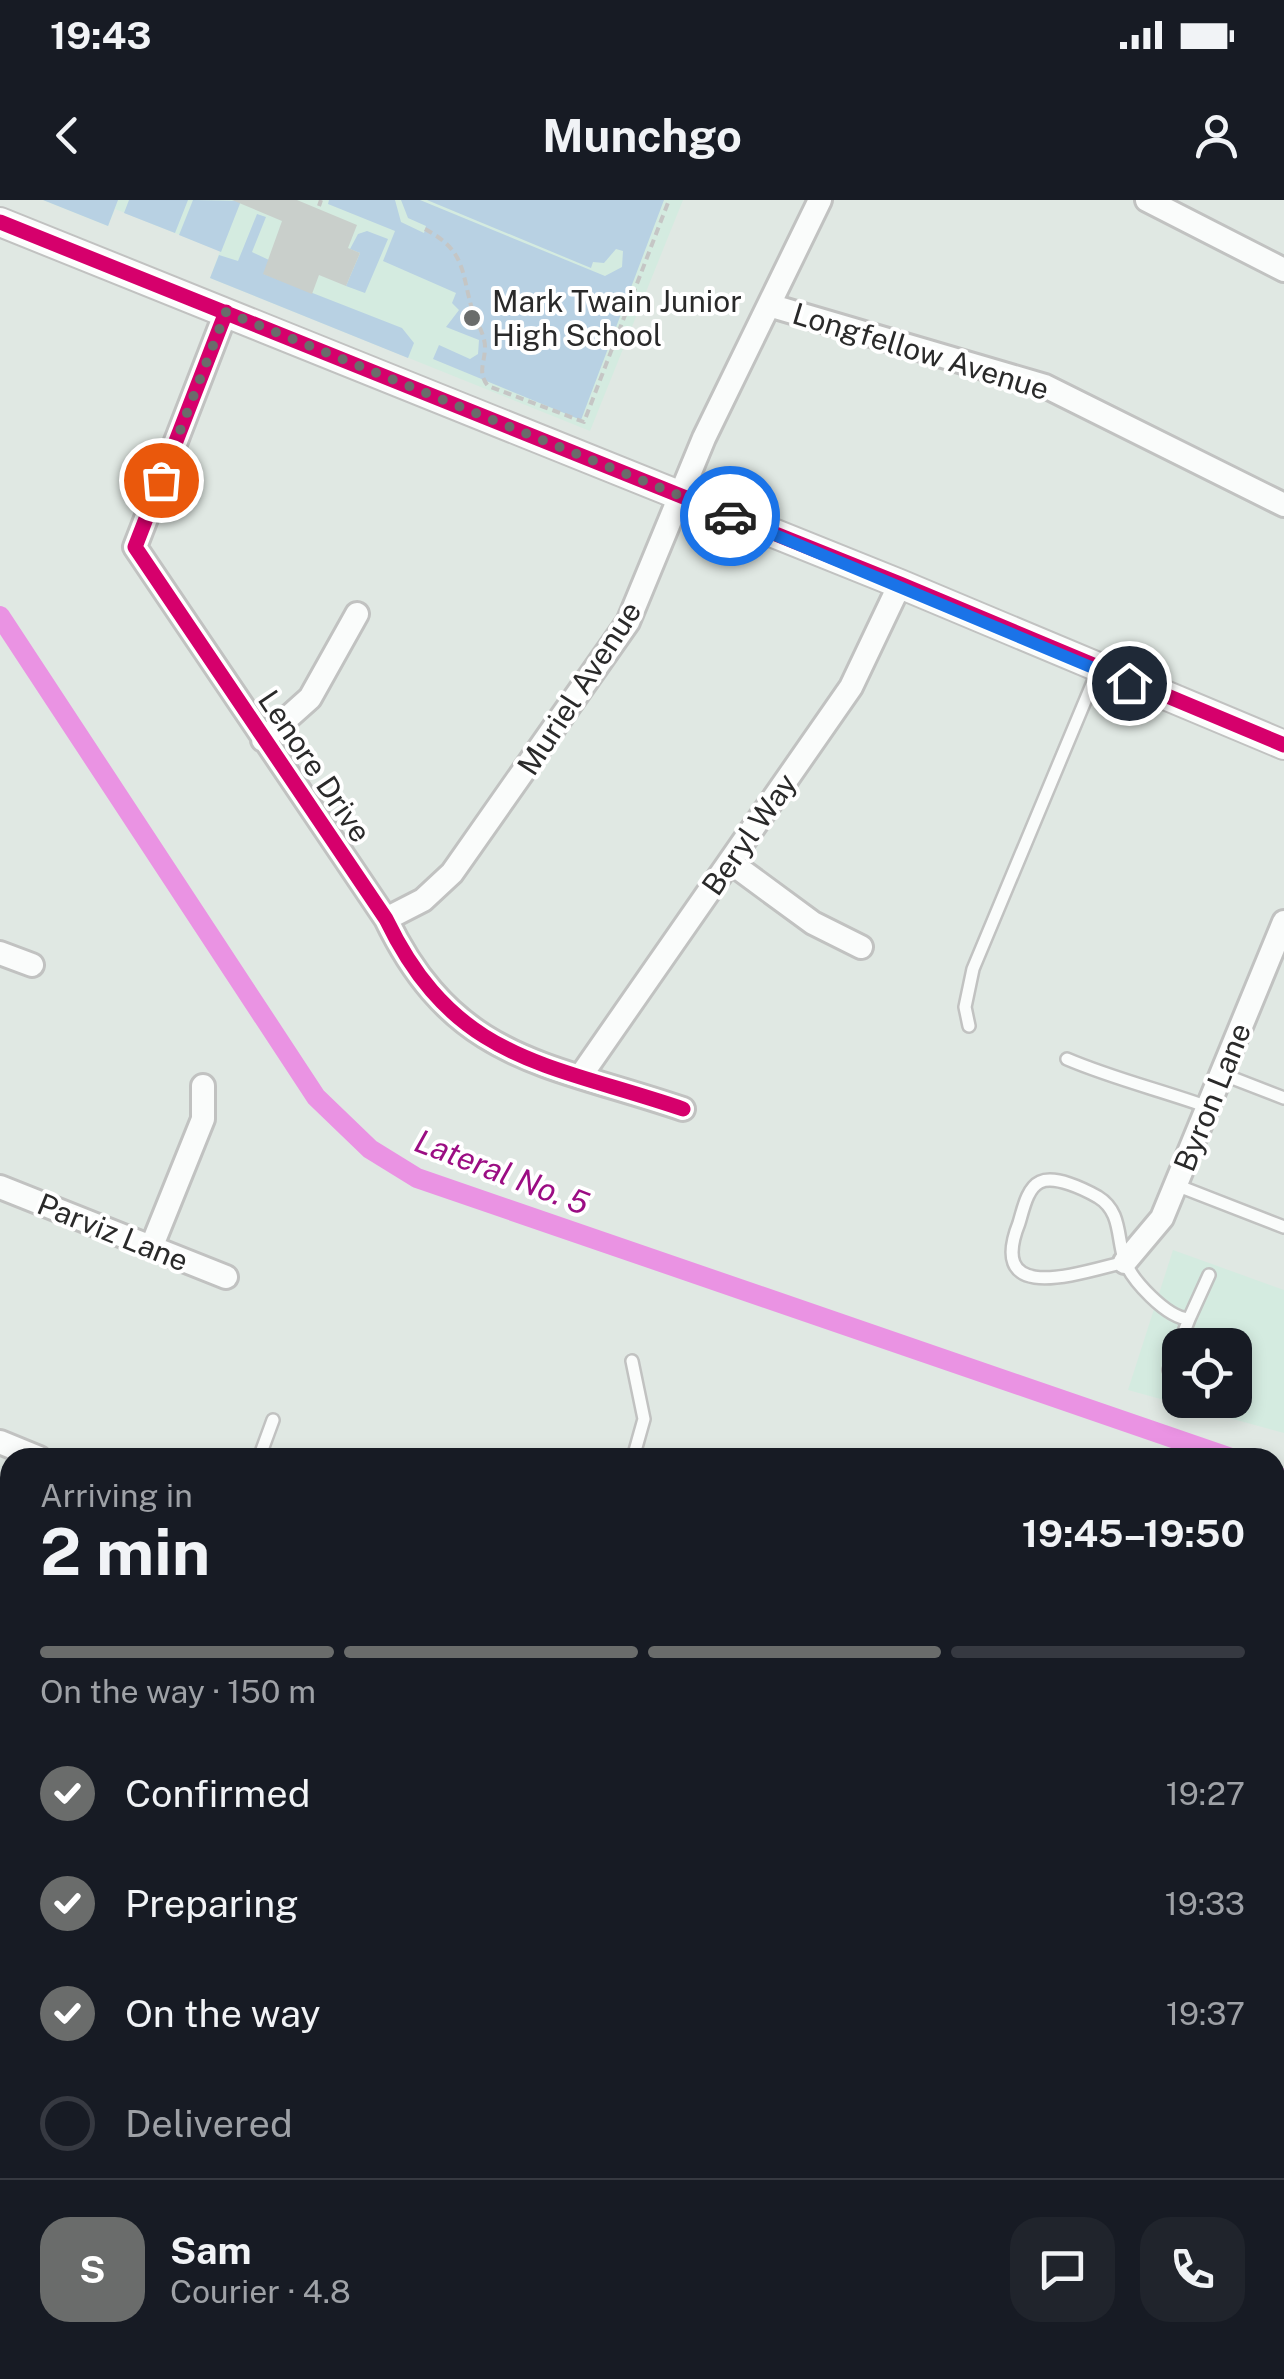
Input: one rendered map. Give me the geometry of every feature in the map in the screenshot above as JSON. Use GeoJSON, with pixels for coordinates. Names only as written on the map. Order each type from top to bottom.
{"type":"FeatureCollection","features":[{"type":"Feature","properties":{"kind":"street","name":"Muriel Avenue"},"geometry":{"type":"LineString","coordinates":[[386,919],[423,900],[452,873],[628,622],[704,438],[772,306],[820,200]]}},
{"type":"Feature","properties":{"kind":"street"},"geometry":{"type":"LineString","coordinates":[[1147,200],[1284,270]]}},
{"type":"Feature","properties":{"kind":"street"},"geometry":{"type":"LineString","coordinates":[[0,222],[900,584],[1284,745]]}},
{"type":"Feature","properties":{"kind":"street","name":"Longfellow Avenue"},"geometry":{"type":"LineString","coordinates":[[772,306],[1046,386],[1284,505]]}},
{"type":"Feature","properties":{"kind":"street","name":"Lenore Drive"},"geometry":{"type":"LineString","coordinates":[[226,312],[135,547],[386,919],[402,952],[449,1012],[505,1051],[684,1109]]}},
{"type":"Feature","properties":{"kind":"street","name":"Beryl Way"},"geometry":{"type":"LineString","coordinates":[[582,1074],[851,687],[874,648],[900,584]]}},
{"type":"Feature","properties":{"kind":"street"},"geometry":{"type":"LineString","coordinates":[[263,740],[310,698],[357,614]]}},
{"type":"Feature","properties":{"kind":"street"},"geometry":{"type":"LineString","coordinates":[[730,862],[814,924],[860,947]]}},
{"type":"Feature","properties":{"kind":"street","name":"Byron Lane"},"geometry":{"type":"LineString","coordinates":[[1124,1262],[1162,1218],[1284,922]]}},
{"type":"Feature","properties":{"kind":"street"},"geometry":{"type":"LineString","coordinates":[[0,953],[32,966]]}},
{"type":"Feature","properties":{"kind":"street"},"geometry":{"type":"LineString","coordinates":[[151,1248],[203,1119],[204,1086]]}},
{"type":"Feature","properties":{"kind":"street","name":"Parviz Lane"},"geometry":{"type":"LineString","coordinates":[[0,1187],[226,1277]]}},
{"type":"Feature","properties":{"kind":"lane"},"geometry":{"type":"LineString","coordinates":[[970,1026],[965,1007],[972,969],[1098,670]]}},
{"type":"Feature","properties":{"kind":"lane"},"geometry":{"type":"LineString","coordinates":[[1067,1060],[1123,1083],[1155,1088],[1208,1107]]}},
{"type":"Feature","properties":{"kind":"lane"},"geometry":{"type":"LineString","coordinates":[[1222,1074],[1284,1098]]}},
{"type":"Feature","properties":{"kind":"lane"},"geometry":{"type":"LineString","coordinates":[[1124,1262],[1060,1276],[1034,1277],[1020,1272],[1010,1262],[1008,1250],[1032,1188],[1042,1181],[1056,1180],[1099,1198],[1111,1208],[1118,1224],[1124,1262],[1165,1311],[1190,1318]]}},
{"type":"Feature","properties":{"kind":"lane"},"geometry":{"type":"LineString","coordinates":[[1176,1186],[1284,1227]]}},
{"type":"Feature","properties":{"kind":"lane"},"geometry":{"type":"LineString","coordinates":[[1186,1328],[1209,1276]]}},
{"type":"Feature","properties":{"kind":"lane"},"geometry":{"type":"LineString","coordinates":[[632,1360],[644,1419],[637,1448]]}},
{"type":"Feature","properties":{"kind":"lane"},"geometry":{"type":"LineString","coordinates":[[263,1448],[274,1420]]}},
{"type":"Feature","properties":{"kind":"path"},"geometry":{"type":"LineString","coordinates":[[426,230],[442,238],[456,254],[468,278],[470,304],[485,344],[481,368],[488,386],[584,422],[669,200]]}},
{"type":"Feature","properties":{"kind":"shaded area","name":"Mark Twain Junior High School"},"geometry":{"type":"Polygon","coordinates":[[[43,200],[683,200],[590,431],[210,278],[220,251],[115,209],[108,226],[43,200]]]}},
{"type":"Feature","properties":{"kind":"shaded area"},"geometry":{"type":"Polygon","coordinates":[[[43,200],[118,200],[108,226],[43,200]]]}},
{"type":"Feature","properties":{"kind":"shaded area"},"geometry":{"type":"Polygon","coordinates":[[[129,200],[188,200],[175,233],[124,213],[129,200]]]}},
{"type":"Feature","properties":{"kind":"shaded area"},"geometry":{"type":"Polygon","coordinates":[[[193,200],[241,201],[221,252],[179,235],[193,200]]]}},
{"type":"Feature","properties":{"kind":"shaded area"},"geometry":{"type":"Polygon","coordinates":[[[329,200],[395,200],[401,222],[424,233],[426,226],[408,218],[401,200],[420,200],[605,276],[622,267],[623,251],[616,249],[604,263],[593,262],[591,268],[427,200],[664,200],[581,420],[433,359],[439,345],[470,359],[478,354],[479,340],[446,327],[459,310],[452,303],[456,293],[383,261],[395,231],[328,204],[329,200]]]}},
{"type":"Feature","properties":{"kind":"shaded area"},"geometry":{"type":"Polygon","coordinates":[[[257,214],[266,217],[252,252],[269,260],[264,274],[402,328],[414,343],[408,358],[210,278],[219,255],[238,261],[257,214]]]}},
{"type":"Feature","properties":{"kind":"shaded area"},"geometry":{"type":"Polygon","coordinates":[[[367,231],[388,239],[365,293],[346,286],[360,253],[350,249],[358,234],[367,231]]]}},
{"type":"Feature","properties":{"kind":"shaded area"},"geometry":{"type":"Polygon","coordinates":[[[1173,1250],[1284,1290],[1284,1433],[1230,1418],[1252,1418],[1252,1328],[1162,1328],[1162,1399],[1128,1390],[1173,1250]]]}},
{"type":"Feature","properties":{"kind":"building"},"geometry":{"type":"Polygon","coordinates":[[[232,200],[297,200],[357,225],[348,248],[360,253],[346,286],[319,275],[312,294],[263,274],[282,221],[232,200]]]}},
{"type":"Feature","properties":{"kind":"waterway","name":"Lateral No. 5"},"geometry":{"type":"LineString","coordinates":[[0,616],[316,1097],[370,1149],[417,1178],[1202,1448]]}},
{"type":"Feature","properties":{"kind":"cycle path"},"geometry":{"type":"LineString","coordinates":[[0,222],[900,584],[1284,745]]}},
{"type":"Feature","properties":{"kind":"cycle path"},"geometry":{"type":"LineString","coordinates":[[226,312],[135,547],[386,919],[413,966],[443,1003],[475,1030],[510,1050],[683,1109]]}},
{"type":"Feature","properties":{"kind":"way so far"},"geometry":{"type":"LineString","coordinates":[[161,480],[226,312],[730,516]]}},
{"type":"Feature","properties":{"kind":"place","name":"Mark Twain Junior High School"},"geometry":{"type":"Point","coordinates":[472,318]}},
{"type":"Feature","properties":{"kind":"route"},"geometry":{"type":"LineString","coordinates":[[730,516],[1129,683]]}}]}
